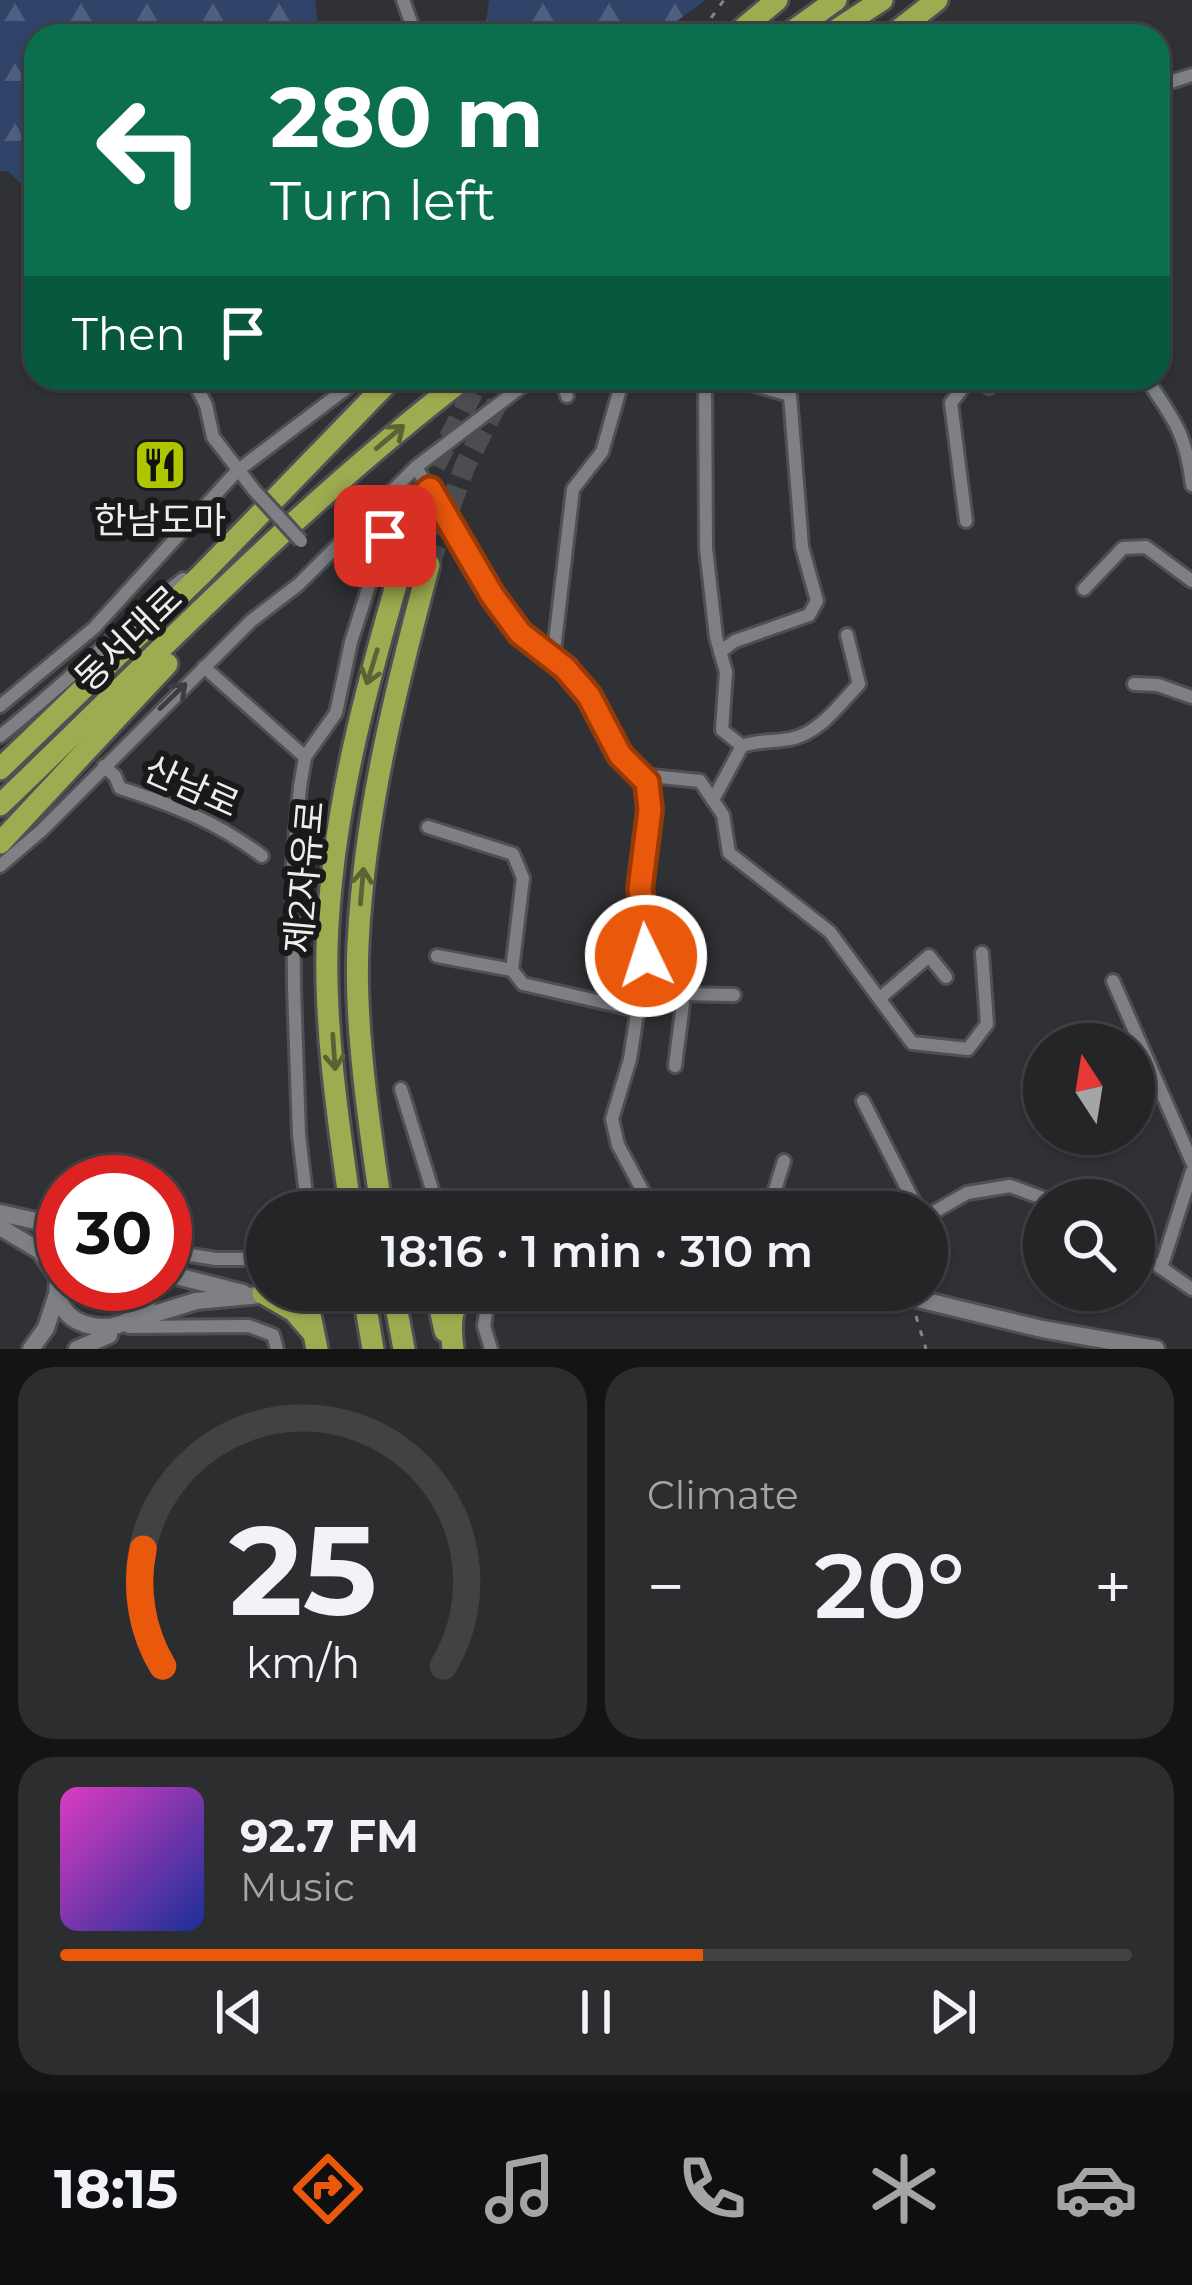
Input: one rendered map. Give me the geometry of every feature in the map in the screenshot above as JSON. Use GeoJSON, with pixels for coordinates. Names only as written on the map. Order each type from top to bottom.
{"type":"FeatureCollection","features":[{"type":"Feature","properties":{"kind":"highway"},"geometry":{"type":"LineString","coordinates":[[748,24],[777,0]]}},
{"type":"Feature","properties":{"kind":"highway"},"geometry":{"type":"LineString","coordinates":[[803,24],[836,0]]}},
{"type":"Feature","properties":{"kind":"highway"},"geometry":{"type":"LineString","coordinates":[[845,24],[882,0]]}},
{"type":"Feature","properties":{"kind":"highway"},"geometry":{"type":"LineString","coordinates":[[906,24],[937,0]]}},
{"type":"Feature","properties":{"kind":"highway","name":"동서대로"},"geometry":{"type":"LineString","coordinates":[[0,769],[241,534],[380,390]]}},
{"type":"Feature","properties":{"kind":"highway","name":"동서대로"},"geometry":{"type":"LineString","coordinates":[[0,806],[274,543],[398,430],[450,390]]}},
{"type":"Feature","properties":{"kind":"highway"},"geometry":{"type":"LineString","coordinates":[[0,844],[240,592],[274,543]]}},
{"type":"Feature","properties":{"kind":"highway","name":"제2자유로"},"geometry":{"type":"LineString","coordinates":[[348,1191],[335,1081],[327,950],[338,820],[357,722],[405,554]]}},
{"type":"Feature","properties":{"kind":"highway","name":"제2자유로"},"geometry":{"type":"LineString","coordinates":[[379,1191],[365,1078],[359,929],[368,824],[391,709],[429,565]]}},
{"type":"Feature","properties":{"kind":"highway"},"geometry":{"type":"LineString","coordinates":[[294,1311],[315,1341]]}},
{"type":"Feature","properties":{"kind":"highway"},"geometry":{"type":"LineString","coordinates":[[311,1311],[315,1341]]}},
{"type":"Feature","properties":{"kind":"highway"},"geometry":{"type":"LineString","coordinates":[[366,1311],[374,1349]]}},
{"type":"Feature","properties":{"kind":"highway"},"geometry":{"type":"LineString","coordinates":[[397,1311],[404,1349]]}},
{"type":"Feature","properties":{"kind":"highway"},"geometry":{"type":"LineString","coordinates":[[441,1311],[451,1349]]}},
{"type":"Feature","properties":{"kind":"highway"},"geometry":{"type":"LineString","coordinates":[[451,1349],[452,1311]]}},
{"type":"Feature","properties":{"kind":"street"},"geometry":{"type":"LineString","coordinates":[[199,390],[213,437],[318,564]]}},
{"type":"Feature","properties":{"kind":"street"},"geometry":{"type":"LineString","coordinates":[[0,706],[94,628],[237,471],[344,390]]}},
{"type":"Feature","properties":{"kind":"street"},"geometry":{"type":"LineString","coordinates":[[0,866],[416,467],[517,390]]}},
{"type":"Feature","properties":{"kind":"street"},"geometry":{"type":"LineString","coordinates":[[565,390],[567,396]]}},
{"type":"Feature","properties":{"kind":"street"},"geometry":{"type":"LineString","coordinates":[[553,659],[573,489],[602,452],[620,390]]}},
{"type":"Feature","properties":{"kind":"street"},"geometry":{"type":"LineString","coordinates":[[705,390],[706,548],[726,672],[722,730],[742,746]]}},
{"type":"Feature","properties":{"kind":"street"},"geometry":{"type":"LineString","coordinates":[[720,652],[735,641],[809,615],[817,601],[802,547],[790,395],[772,390]]}},
{"type":"Feature","properties":{"kind":"street"},"geometry":{"type":"LineString","coordinates":[[961,390],[951,403],[966,521]]}},
{"type":"Feature","properties":{"kind":"street"},"geometry":{"type":"LineString","coordinates":[[1156,390],[1173,412],[1184,440],[1192,485]]}},
{"type":"Feature","properties":{"kind":"street"},"geometry":{"type":"LineString","coordinates":[[416,467],[492,595],[520,633],[589,696],[620,755],[647,782],[650,810],[640,889],[647,934],[643,973],[629,1059],[612,1120],[618,1145],[643,1191]]}},
{"type":"Feature","properties":{"kind":"street"},"geometry":{"type":"LineString","coordinates":[[306,1191],[299,1135],[292,865],[305,757],[336,713],[351,642],[385,536],[430,489]]}},
{"type":"Feature","properties":{"kind":"street"},"geometry":{"type":"LineString","coordinates":[[0,736],[85,668],[142,611],[241,534]]}},
{"type":"Feature","properties":{"kind":"street"},"geometry":{"type":"LineString","coordinates":[[1084,589],[1123,548],[1146,547],[1192,581]]}},
{"type":"Feature","properties":{"kind":"street"},"geometry":{"type":"LineString","coordinates":[[713,800],[742,746],[764,738],[790,739],[817,728],[859,684],[847,635]]}},
{"type":"Feature","properties":{"kind":"street"},"geometry":{"type":"LineString","coordinates":[[204,667],[305,757]]}},
{"type":"Feature","properties":{"kind":"street"},"geometry":{"type":"LineString","coordinates":[[1134,684],[1158,685],[1192,697]]}},
{"type":"Feature","properties":{"kind":"street","name":"산남로"},"geometry":{"type":"LineString","coordinates":[[104,766],[120,788],[190,810],[230,831],[262,856]]}},
{"type":"Feature","properties":{"kind":"street"},"geometry":{"type":"LineString","coordinates":[[640,775],[700,781],[723,815],[729,853],[830,932],[912,1043],[968,1049],[987,1024],[982,952]]}},
{"type":"Feature","properties":{"kind":"street"},"geometry":{"type":"LineString","coordinates":[[428,827],[513,854],[523,878],[512,970]]}},
{"type":"Feature","properties":{"kind":"street"},"geometry":{"type":"LineString","coordinates":[[437,956],[512,970],[523,984],[637,1010]]}},
{"type":"Feature","properties":{"kind":"street"},"geometry":{"type":"LineString","coordinates":[[880,998],[929,956],[946,976]]}},
{"type":"Feature","properties":{"kind":"street"},"geometry":{"type":"LineString","coordinates":[[643,973],[673,982],[683,1003],[675,1066]]}},
{"type":"Feature","properties":{"kind":"street"},"geometry":{"type":"LineString","coordinates":[[1113,981],[1192,1167],[1161,1268]]}},
{"type":"Feature","properties":{"kind":"street"},"geometry":{"type":"LineString","coordinates":[[679,994],[734,995]]}},
{"type":"Feature","properties":{"kind":"street"},"geometry":{"type":"LineString","coordinates":[[401,1089],[433,1191]]}},
{"type":"Feature","properties":{"kind":"street"},"geometry":{"type":"LineString","coordinates":[[863,1101],[911,1191]]}},
{"type":"Feature","properties":{"kind":"street"},"geometry":{"type":"LineString","coordinates":[[775,1191],[784,1161]]}},
{"type":"Feature","properties":{"kind":"street"},"geometry":{"type":"LineString","coordinates":[[948,1202],[968,1193],[1010,1186],[1023,1191]]}},
{"type":"Feature","properties":{"kind":"street"},"geometry":{"type":"LineString","coordinates":[[0,1215],[36,1222]]}},
{"type":"Feature","properties":{"kind":"street"},"geometry":{"type":"LineString","coordinates":[[0,1215],[36,1247]]}},
{"type":"Feature","properties":{"kind":"street"},"geometry":{"type":"LineString","coordinates":[[192,1255],[246,1259]]}},
{"type":"Feature","properties":{"kind":"street"},"geometry":{"type":"LineString","coordinates":[[1155,1264],[1192,1289]]}},
{"type":"Feature","properties":{"kind":"street"},"geometry":{"type":"LineString","coordinates":[[192,1279],[246,1292]]}},
{"type":"Feature","properties":{"kind":"street"},"geometry":{"type":"LineString","coordinates":[[77,1349],[182,1304],[246,1295]]}},
{"type":"Feature","properties":{"kind":"street"},"geometry":{"type":"LineString","coordinates":[[948,1307],[1156,1349]]}},
{"type":"Feature","properties":{"kind":"street"},"geometry":{"type":"LineString","coordinates":[[32,1349],[50,1311]]}},
{"type":"Feature","properties":{"kind":"street"},"geometry":{"type":"LineString","coordinates":[[64,1311],[77,1326],[111,1334]]}},
{"type":"Feature","properties":{"kind":"street"},"geometry":{"type":"LineString","coordinates":[[134,1323],[143,1311]]}},
{"type":"Feature","properties":{"kind":"street"},"geometry":{"type":"LineString","coordinates":[[486,1311],[484,1326],[491,1349]]}},
{"type":"Feature","properties":{"kind":"street"},"geometry":{"type":"LineString","coordinates":[[134,1323],[249,1326],[273,1335],[277,1349]]}},
{"type":"Feature","properties":{"kind":"path"},"geometry":{"type":"LineString","coordinates":[[914,1311],[926,1349]]}},
{"type":"Feature","properties":{"kind":"green space"},"geometry":{"type":"Polygon","coordinates":[[[0,0],[315,0],[318,24],[24,24],[24,187],[8,171],[0,171],[0,0]]]}},
{"type":"Feature","properties":{"kind":"green space"},"geometry":{"type":"Polygon","coordinates":[[[489,0],[705,0],[673,24],[486,24],[489,0]]]}},
{"type":"Feature","properties":{"kind":"tunnel"},"geometry":{"type":"LineString","coordinates":[[405,554],[432,472],[474,390]]}},
{"type":"Feature","properties":{"kind":"tunnel"},"geometry":{"type":"LineString","coordinates":[[429,565],[465,466],[504,390]]}},
{"type":"Feature","properties":{"kind":"place","name":"한남도마"},"geometry":{"type":"Point","coordinates":[160,465]}},
{"type":"Feature","properties":{"kind":"route"},"geometry":{"type":"LineString","coordinates":[[385,536],[430,489],[461,546],[520,633],[565,668],[589,696],[620,755],[647,782],[650,810],[640,889],[646,956]]}}]}
